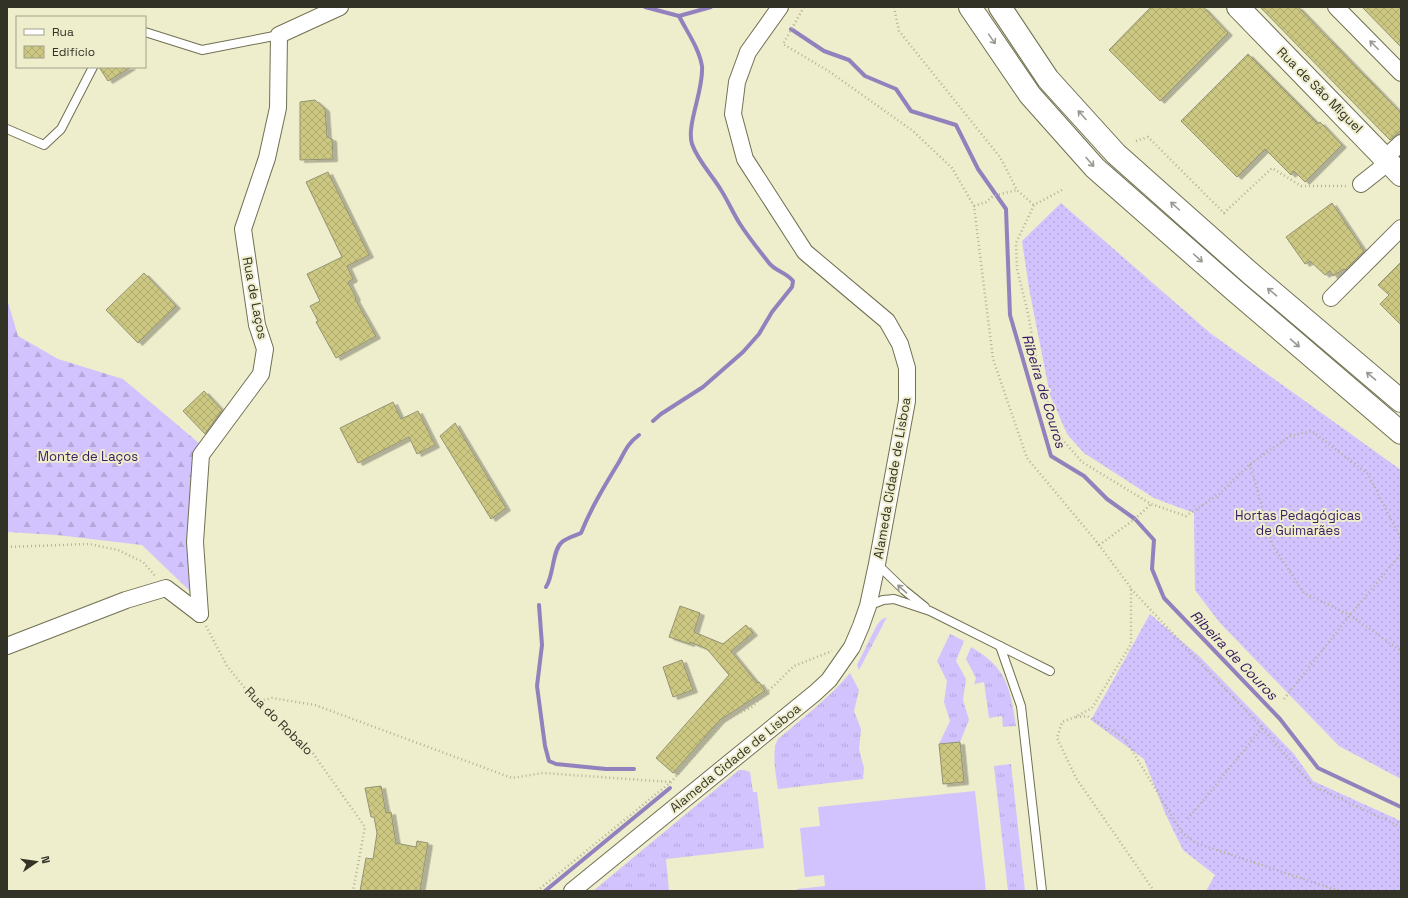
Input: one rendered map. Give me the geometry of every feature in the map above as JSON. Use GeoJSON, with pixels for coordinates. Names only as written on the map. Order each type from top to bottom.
{"type":"FeatureCollection","features":[{"type":"Feature","properties":{"kind":"main road"},"geometry":{"type":"LineString","coordinates":[[970,7],[1030,94],[1095,168],[1246,301],[1401,433]]}},
{"type":"Feature","properties":{"kind":"main road"},"geometry":{"type":"LineString","coordinates":[[1000,7],[1048,79],[1116,154],[1250,273],[1401,401]]}},
{"type":"Feature","properties":{"kind":"main road","name":"Rua de São Miguel"},"geometry":{"type":"LineString","coordinates":[[1238,7],[1401,175]]}},
{"type":"Feature","properties":{"kind":"street"},"geometry":{"type":"LineString","coordinates":[[279,35],[340,7]]}},
{"type":"Feature","properties":{"kind":"street","name":"Alameda Cidade de Lisboa"},"geometry":{"type":"LineString","coordinates":[[572,891],[829,680],[854,642],[868,606],[907,401],[907,368],[900,344],[887,321],[805,252],[745,159],[733,114],[737,82],[748,52],[780,7]]}},
{"type":"Feature","properties":{"kind":"street"},"geometry":{"type":"LineString","coordinates":[[1336,7],[1401,73]]}},
{"type":"Feature","properties":{"kind":"street","name":"Rua de Laços"},"geometry":{"type":"LineString","coordinates":[[200,614],[195,542],[201,455],[262,374],[265,349],[257,325],[242,229],[267,158],[278,108],[279,35]]}},
{"type":"Feature","properties":{"kind":"street"},"geometry":{"type":"LineString","coordinates":[[1361,184],[1380,169],[1385,158],[1401,143]]}},
{"type":"Feature","properties":{"kind":"street"},"geometry":{"type":"LineString","coordinates":[[1331,298],[1401,228]]}},
{"type":"Feature","properties":{"kind":"street"},"geometry":{"type":"LineString","coordinates":[[7,646],[126,600],[166,588],[200,614]]}},
{"type":"Feature","properties":{"kind":"lane"},"geometry":{"type":"LineString","coordinates":[[146,32],[202,50],[279,35]]}},
{"type":"Feature","properties":{"kind":"lane"},"geometry":{"type":"LineString","coordinates":[[7,129],[44,145],[61,129],[92,68]]}},
{"type":"Feature","properties":{"kind":"lane"},"geometry":{"type":"LineString","coordinates":[[877,564],[904,590],[930,611]]}},
{"type":"Feature","properties":{"kind":"lane"},"geometry":{"type":"LineString","coordinates":[[868,606],[883,600],[894,600],[930,611],[1050,671]]}},
{"type":"Feature","properties":{"kind":"lane"},"geometry":{"type":"LineString","coordinates":[[1000,646],[1021,706],[1042,891]]}},
{"type":"Feature","properties":{"kind":"path"},"geometry":{"type":"LineString","coordinates":[[804,7],[783,44],[830,72],[913,131],[952,168],[974,206],[993,359],[1027,458],[1099,545],[1131,588],[1262,728],[1313,786],[1401,827]]}},
{"type":"Feature","properties":{"kind":"path"},"geometry":{"type":"LineString","coordinates":[[894,7],[899,31],[1000,157],[1017,190],[1034,205]]}},
{"type":"Feature","properties":{"kind":"path"},"geometry":{"type":"LineString","coordinates":[[1136,140],[1148,137],[1224,213],[1272,168],[1301,186],[1342,187],[1361,184]]}},
{"type":"Feature","properties":{"kind":"path"},"geometry":{"type":"LineString","coordinates":[[974,206],[986,202],[993,196],[1017,190]]}},
{"type":"Feature","properties":{"kind":"path"},"geometry":{"type":"LineString","coordinates":[[1062,190],[1034,205],[1016,243],[1017,269],[1027,309],[1042,388],[1062,439],[1082,462],[1151,504],[1186,516],[1219,494],[1250,464],[1290,436],[1312,431],[1368,474],[1401,539]]}},
{"type":"Feature","properties":{"kind":"path"},"geometry":{"type":"LineString","coordinates":[[1250,464],[1273,546],[1304,593],[1350,615],[1401,651]]}},
{"type":"Feature","properties":{"kind":"path"},"geometry":{"type":"LineString","coordinates":[[1099,545],[1151,504]]}},
{"type":"Feature","properties":{"kind":"path"},"geometry":{"type":"LineString","coordinates":[[7,547],[89,544],[118,550],[143,562],[166,588]]}},
{"type":"Feature","properties":{"kind":"path"},"geometry":{"type":"LineString","coordinates":[[1284,699],[1350,615],[1401,554]]}},
{"type":"Feature","properties":{"kind":"path"},"geometry":{"type":"LineString","coordinates":[[1131,588],[1131,644],[1092,708],[1062,722],[1057,738],[1076,778],[1154,891]]}},
{"type":"Feature","properties":{"kind":"path","name":"Rua do Robalo"},"geometry":{"type":"LineString","coordinates":[[200,614],[227,666],[256,702],[310,749],[365,827],[353,891]]}},
{"type":"Feature","properties":{"kind":"path"},"geometry":{"type":"LineString","coordinates":[[537,891],[671,782],[726,720],[752,707],[794,666],[854,642]]}},
{"type":"Feature","properties":{"kind":"path"},"geometry":{"type":"LineString","coordinates":[[256,702],[272,698],[314,705],[512,778],[543,773],[671,782]]}},
{"type":"Feature","properties":{"kind":"path"},"geometry":{"type":"LineString","coordinates":[[1075,717],[1088,716],[1125,739],[1183,834],[1196,843],[1339,891]]}},
{"type":"Feature","properties":{"kind":"path"},"geometry":{"type":"LineString","coordinates":[[1188,819],[1262,728]]}},
{"type":"Feature","properties":{"kind":"green space","name":"Hortas Pedagógicas de Guimarães"},"geometry":{"type":"Polygon","coordinates":[[[1061,203],[1210,333],[1401,470],[1401,779],[1339,746],[1220,623],[1195,590],[1194,513],[1154,498],[1084,453],[1067,434],[1050,395],[1029,288],[1022,241],[1061,203]]]}},
{"type":"Feature","properties":{"kind":"green space","name":"Monte de Laços"},"geometry":{"type":"Polygon","coordinates":[[[7,299],[18,336],[58,359],[123,379],[200,444],[187,537],[190,591],[142,545],[57,535],[7,532],[7,299]]]}},
{"type":"Feature","properties":{"kind":"green space"},"geometry":{"type":"Polygon","coordinates":[[[1150,614],[1199,656],[1294,754],[1313,781],[1401,821],[1401,891],[1206,891],[1215,875],[1183,850],[1165,813],[1144,759],[1091,720],[1150,614]]]}},
{"type":"Feature","properties":{"kind":"green space"},"geometry":{"type":"Polygon","coordinates":[[[887,617],[859,670],[857,665],[877,625],[881,620],[887,617]]]}},
{"type":"Feature","properties":{"kind":"green space"},"geometry":{"type":"Polygon","coordinates":[[[950,634],[964,641],[956,661],[966,679],[963,700],[969,720],[960,742],[939,744],[950,721],[944,702],[947,681],[937,661],[950,634]]]}},
{"type":"Feature","properties":{"kind":"green space"},"geometry":{"type":"Polygon","coordinates":[[[971,647],[992,663],[1005,680],[1012,700],[1016,726],[1003,727],[1002,716],[989,718],[984,682],[974,684],[976,678],[966,659],[971,647]]]}},
{"type":"Feature","properties":{"kind":"green space"},"geometry":{"type":"Polygon","coordinates":[[[850,673],[859,690],[854,711],[861,729],[859,749],[864,768],[863,779],[778,789],[774,756],[778,739],[825,699],[850,673]]]}},
{"type":"Feature","properties":{"kind":"green space"},"geometry":{"type":"Polygon","coordinates":[[[1011,764],[1025,891],[1008,891],[994,766],[1011,764]]]}},
{"type":"Feature","properties":{"kind":"green space"},"geometry":{"type":"Polygon","coordinates":[[[739,770],[750,772],[753,792],[757,792],[764,848],[666,859],[669,891],[593,891],[739,770]]]}},
{"type":"Feature","properties":{"kind":"green space"},"geometry":{"type":"Polygon","coordinates":[[[975,791],[986,891],[797,891],[797,889],[825,886],[824,875],[805,877],[800,828],[820,826],[818,807],[975,791]]]}},
{"type":"Feature","properties":{"kind":"building"},"geometry":{"type":"Polygon","coordinates":[[[1151,7],[1203,7],[1228,33],[1160,101],[1109,50],[1151,7]]]}},
{"type":"Feature","properties":{"kind":"building"},"geometry":{"type":"Polygon","coordinates":[[[1260,7],[1298,7],[1401,113],[1401,130],[1390,140],[1260,7]]]}},
{"type":"Feature","properties":{"kind":"building"},"geometry":{"type":"Polygon","coordinates":[[[1362,7],[1401,7],[1401,47],[1362,7]]]}},
{"type":"Feature","properties":{"kind":"building"},"geometry":{"type":"Polygon","coordinates":[[[1248,54],[1318,124],[1320,122],[1342,145],[1305,182],[1294,171],[1291,175],[1265,149],[1237,177],[1181,121],[1248,54]]]}},
{"type":"Feature","properties":{"kind":"building"},"geometry":{"type":"Polygon","coordinates":[[[100,68],[129,68],[108,81],[100,68]]]}},
{"type":"Feature","properties":{"kind":"building"},"geometry":{"type":"Polygon","coordinates":[[[315,100],[325,109],[327,137],[332,139],[333,159],[300,160],[300,102],[315,100]]]}},
{"type":"Feature","properties":{"kind":"building"},"geometry":{"type":"Polygon","coordinates":[[[328,172],[369,255],[347,266],[353,279],[348,282],[356,298],[355,299],[376,336],[336,358],[316,322],[318,321],[310,306],[320,301],[307,274],[342,257],[306,182],[328,172]]]}},
{"type":"Feature","properties":{"kind":"building"},"geometry":{"type":"Polygon","coordinates":[[[1332,203],[1364,251],[1345,270],[1344,269],[1333,276],[1330,271],[1325,275],[1310,261],[1305,264],[1286,237],[1332,203]]]}},
{"type":"Feature","properties":{"kind":"building"},"geometry":{"type":"Polygon","coordinates":[[[1401,262],[1401,325],[1380,304],[1389,295],[1378,285],[1401,262]]]}},
{"type":"Feature","properties":{"kind":"building"},"geometry":{"type":"Polygon","coordinates":[[[144,273],[176,306],[138,343],[106,310],[144,273]]]}},
{"type":"Feature","properties":{"kind":"building"},"geometry":{"type":"Polygon","coordinates":[[[204,391],[222,410],[205,434],[183,411],[204,391]]]}},
{"type":"Feature","properties":{"kind":"building"},"geometry":{"type":"Polygon","coordinates":[[[393,402],[401,419],[418,411],[435,445],[417,454],[409,437],[358,463],[340,428],[393,402]]]}},
{"type":"Feature","properties":{"kind":"building"},"geometry":{"type":"Polygon","coordinates":[[[455,423],[506,508],[491,519],[440,436],[455,423]]]}},
{"type":"Feature","properties":{"kind":"building"},"geometry":{"type":"Polygon","coordinates":[[[680,606],[700,613],[694,632],[723,644],[746,625],[753,633],[731,651],[757,683],[759,682],[765,691],[720,720],[673,773],[656,758],[729,675],[707,649],[690,642],[690,644],[669,637],[680,606]]]}},
{"type":"Feature","properties":{"kind":"building"},"geometry":{"type":"Polygon","coordinates":[[[682,660],[693,690],[673,697],[663,667],[682,660]]]}},
{"type":"Feature","properties":{"kind":"building"},"geometry":{"type":"Polygon","coordinates":[[[960,742],[964,782],[943,784],[939,744],[960,742]]]}},
{"type":"Feature","properties":{"kind":"building"},"geometry":{"type":"Polygon","coordinates":[[[381,786],[386,813],[391,812],[396,843],[416,847],[417,841],[428,843],[420,891],[360,891],[366,858],[373,859],[377,833],[374,817],[371,817],[365,788],[381,786]]]}},
{"type":"Feature","properties":{"kind":"waterway","name":"Ribeira de Couros"},"geometry":{"type":"LineString","coordinates":[[645,7],[679,16],[711,7]]}},
{"type":"Feature","properties":{"kind":"waterway"},"geometry":{"type":"LineString","coordinates":[[653,421],[661,414],[703,387],[743,352],[759,334],[772,312],[792,287],[793,281],[771,266],[750,239],[737,220],[721,190],[701,162],[692,144],[691,127],[702,75],[702,66],[696,46],[679,16]]}},
{"type":"Feature","properties":{"kind":"waterway","name":"Ribeira de Couros"},"geometry":{"type":"LineString","coordinates":[[791,29],[824,51],[849,60],[865,76],[896,89],[911,111],[956,125],[978,169],[1006,209],[1010,315],[1051,456],[1084,476],[1107,499],[1135,519],[1154,540],[1152,569],[1164,598],[1280,719],[1318,768],[1401,807]]}},
{"type":"Feature","properties":{"kind":"waterway"},"geometry":{"type":"LineString","coordinates":[[546,587],[549,582],[558,547],[565,540],[581,533],[603,488],[629,444],[639,435]]}},
{"type":"Feature","properties":{"kind":"waterway"},"geometry":{"type":"LineString","coordinates":[[539,605],[542,645],[537,686],[545,746],[549,761],[556,764],[606,769],[634,769]]}},
{"type":"Feature","properties":{"kind":"waterway"},"geometry":{"type":"LineString","coordinates":[[545,891],[670,788]]}}]}
